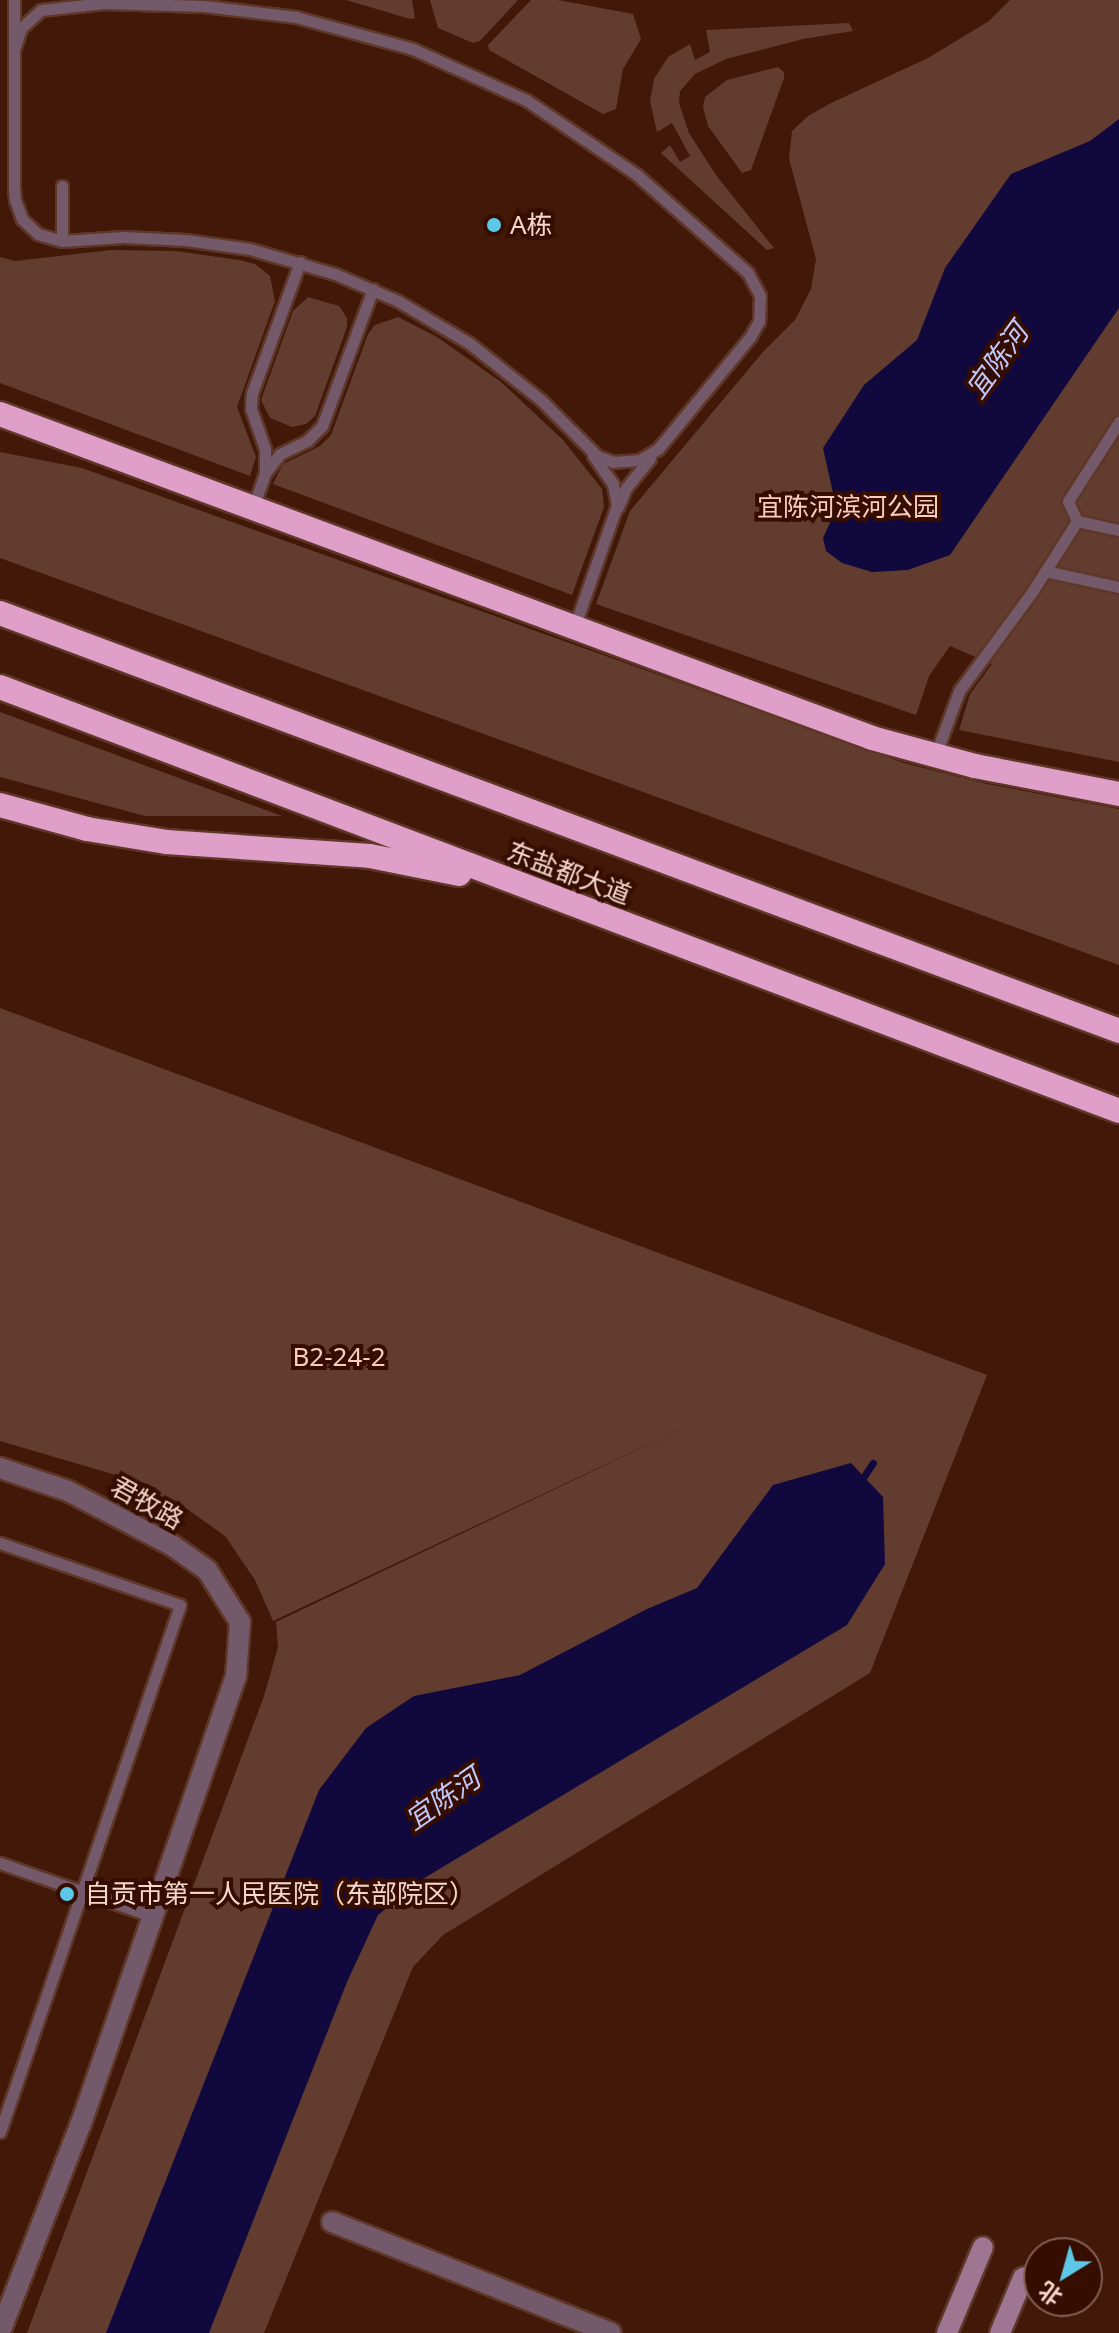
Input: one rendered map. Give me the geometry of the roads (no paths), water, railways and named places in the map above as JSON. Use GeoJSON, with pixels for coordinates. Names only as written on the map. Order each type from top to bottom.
{"type":"FeatureCollection","features":[{"type":"Feature","properties":{"kind":"highway"},"geometry":{"type":"LineString","coordinates":[[0,414],[834,724],[935,756],[1119,794]]}},
{"type":"Feature","properties":{"kind":"highway"},"geometry":{"type":"LineString","coordinates":[[0,427],[57,436]]}},
{"type":"Feature","properties":{"kind":"highway","name":"东盐都大道"},"geometry":{"type":"LineString","coordinates":[[0,613],[1119,1031]]}},
{"type":"Feature","properties":{"kind":"highway","name":"东盐都大道"},"geometry":{"type":"LineString","coordinates":[[0,687],[1119,1111]]}},
{"type":"Feature","properties":{"kind":"highway"},"geometry":{"type":"LineString","coordinates":[[0,805],[87,829],[166,842],[370,856],[529,888]]}},
{"type":"Feature","properties":{"kind":"main road"},"geometry":{"type":"LineString","coordinates":[[947,2333],[983,2247]]}},
{"type":"Feature","properties":{"kind":"main road"},"geometry":{"type":"LineString","coordinates":[[1000,2333],[1023,2278]]}},
{"type":"Feature","properties":{"kind":"street","name":"君牧路"},"geometry":{"type":"LineString","coordinates":[[0,1468],[68,1491],[173,1546],[207,1570],[240,1622],[236,1676],[154,1917]]}},
{"type":"Feature","properties":{"kind":"street"},"geometry":{"type":"LineString","coordinates":[[0,2332],[81,2123],[154,1917]]}},
{"type":"Feature","properties":{"kind":"street"},"geometry":{"type":"LineString","coordinates":[[332,2222],[611,2333]]}},
{"type":"Feature","properties":{"kind":"lane"},"geometry":{"type":"LineString","coordinates":[[14,0],[15,200],[29,227],[49,239],[62,241],[123,237],[186,240],[250,249],[300,262],[373,289],[424,315],[495,361],[541,400],[597,456],[623,463],[640,460],[658,449]]}},
{"type":"Feature","properties":{"kind":"lane"},"geometry":{"type":"LineString","coordinates":[[48,0],[66,5]]}},
{"type":"Feature","properties":{"kind":"lane"},"geometry":{"type":"LineString","coordinates":[[14,50],[26,21],[41,10],[66,5],[124,3],[229,8],[296,17],[362,33],[443,60],[502,87],[569,126],[628,168],[688,217],[748,273],[761,305],[759,321],[750,337],[626,488],[574,628]]}},
{"type":"Feature","properties":{"kind":"lane"},"geometry":{"type":"LineString","coordinates":[[62,186],[62,241]]}},
{"type":"Feature","properties":{"kind":"lane"},"geometry":{"type":"LineString","coordinates":[[253,508],[265,473],[265,449],[251,409],[252,393],[300,262]]}},
{"type":"Feature","properties":{"kind":"lane"},"geometry":{"type":"LineString","coordinates":[[265,473],[280,454],[307,441],[322,426],[373,289]]}},
{"type":"Feature","properties":{"kind":"lane"},"geometry":{"type":"LineString","coordinates":[[1077,521],[1068,501],[1119,422]]}},
{"type":"Feature","properties":{"kind":"lane"},"geometry":{"type":"LineString","coordinates":[[588,448],[613,484],[615,515]]}},
{"type":"Feature","properties":{"kind":"lane"},"geometry":{"type":"LineString","coordinates":[[1077,521],[1119,530]]}},
{"type":"Feature","properties":{"kind":"lane"},"geometry":{"type":"LineString","coordinates":[[935,756],[959,691],[1077,521]]}},
{"type":"Feature","properties":{"kind":"lane"},"geometry":{"type":"LineString","coordinates":[[1045,571],[1119,587]]}},
{"type":"Feature","properties":{"kind":"lane"},"geometry":{"type":"LineString","coordinates":[[0,1543],[180,1605],[0,2132]]}},
{"type":"Feature","properties":{"kind":"lane"},"geometry":{"type":"LineString","coordinates":[[0,1863],[154,1917]]}},
{"type":"Feature","properties":{"kind":"water"},"geometry":{"type":"Polygon","coordinates":[[[1119,119],[1119,308],[950,555],[908,570],[872,572],[842,563],[826,551],[823,538],[834,514],[835,502],[823,448],[864,385],[917,340],[945,268],[1011,174],[1090,141],[1119,119]]]}},
{"type":"Feature","properties":{"kind":"water"},"geometry":{"type":"Polygon","coordinates":[[[851,1463],[883,1497],[885,1564],[847,1625],[421,1880],[378,1915],[347,1982],[209,2333],[106,2333],[319,1790],[366,1728],[414,1696],[520,1675],[647,1609],[697,1588],[773,1485],[851,1463]]]}},
{"type":"Feature","properties":{"kind":"waterway","name":"宜陈河"},"geometry":{"type":"LineString","coordinates":[[860,1482],[873,1463]]}},
{"type":"Feature","properties":{"kind":"place","name":"A栋"},"geometry":{"type":"Point","coordinates":[494,225]}},
{"type":"Feature","properties":{"kind":"place","name":"自贡市第一人民医院（东部院区）"},"geometry":{"type":"Point","coordinates":[67,1894]}},
{"type":"Feature","properties":{"kind":"park label","name":"宜陈河滨河公园"},"geometry":{"type":"Point","coordinates":[848,507]}},
{"type":"Feature","properties":{"kind":"park label","name":"B2-24-2"},"geometry":{"type":"Point","coordinates":[339,1357]}}]}
